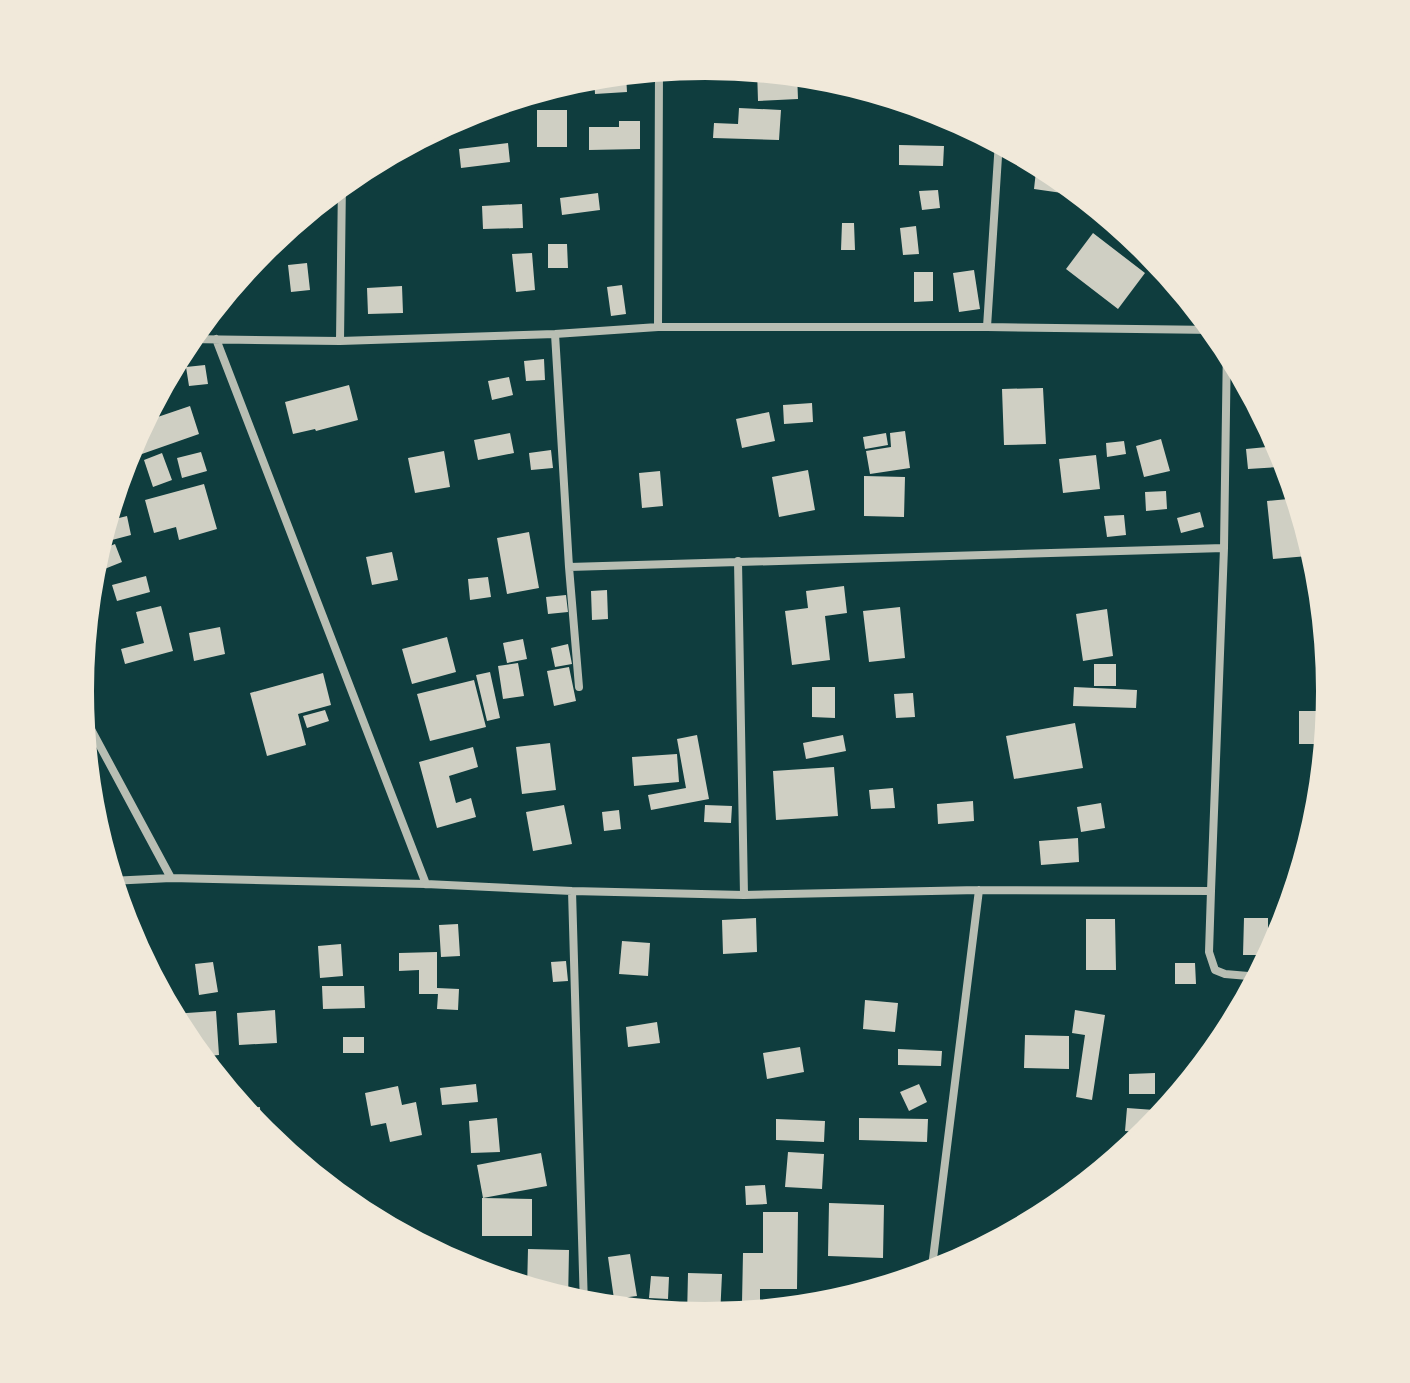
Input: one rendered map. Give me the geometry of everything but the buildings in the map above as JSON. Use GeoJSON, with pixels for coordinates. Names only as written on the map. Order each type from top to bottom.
{"type":"FeatureCollection","features":[{"type":"Feature","properties":{"kind":"street"},"geometry":{"type":"LineString","coordinates":[[658,327],[659,80]]}},
{"type":"Feature","properties":{"kind":"street"},"geometry":{"type":"LineString","coordinates":[[987,327],[998,153]]}},
{"type":"Feature","properties":{"kind":"street"},"geometry":{"type":"LineString","coordinates":[[340,341],[342,198]]}},
{"type":"Feature","properties":{"kind":"street"},"geometry":{"type":"LineString","coordinates":[[203,339],[340,341],[555,334],[658,327],[1200,330]]}},
{"type":"Feature","properties":{"kind":"street"},"geometry":{"type":"LineString","coordinates":[[555,334],[579,687]]}},
{"type":"Feature","properties":{"kind":"street"},"geometry":{"type":"LineString","coordinates":[[216,339],[426,884]]}},
{"type":"Feature","properties":{"kind":"street"},"geometry":{"type":"LineString","coordinates":[[1227,370],[1224,548],[1209,952],[1215,970],[1248,976]]}},
{"type":"Feature","properties":{"kind":"street"},"geometry":{"type":"LineString","coordinates":[[569,567],[1224,548]]}},
{"type":"Feature","properties":{"kind":"street"},"geometry":{"type":"LineString","coordinates":[[738,561],[744,895]]}},
{"type":"Feature","properties":{"kind":"street"},"geometry":{"type":"LineString","coordinates":[[93,733],[171,878]]}},
{"type":"Feature","properties":{"kind":"street"},"geometry":{"type":"LineString","coordinates":[[121,880],[171,878],[744,895],[979,890],[1211,891]]}},
{"type":"Feature","properties":{"kind":"street"},"geometry":{"type":"LineString","coordinates":[[933,1261],[979,890]]}},
{"type":"Feature","properties":{"kind":"street"},"geometry":{"type":"LineString","coordinates":[[572,891],[584,1293]]}}]}
